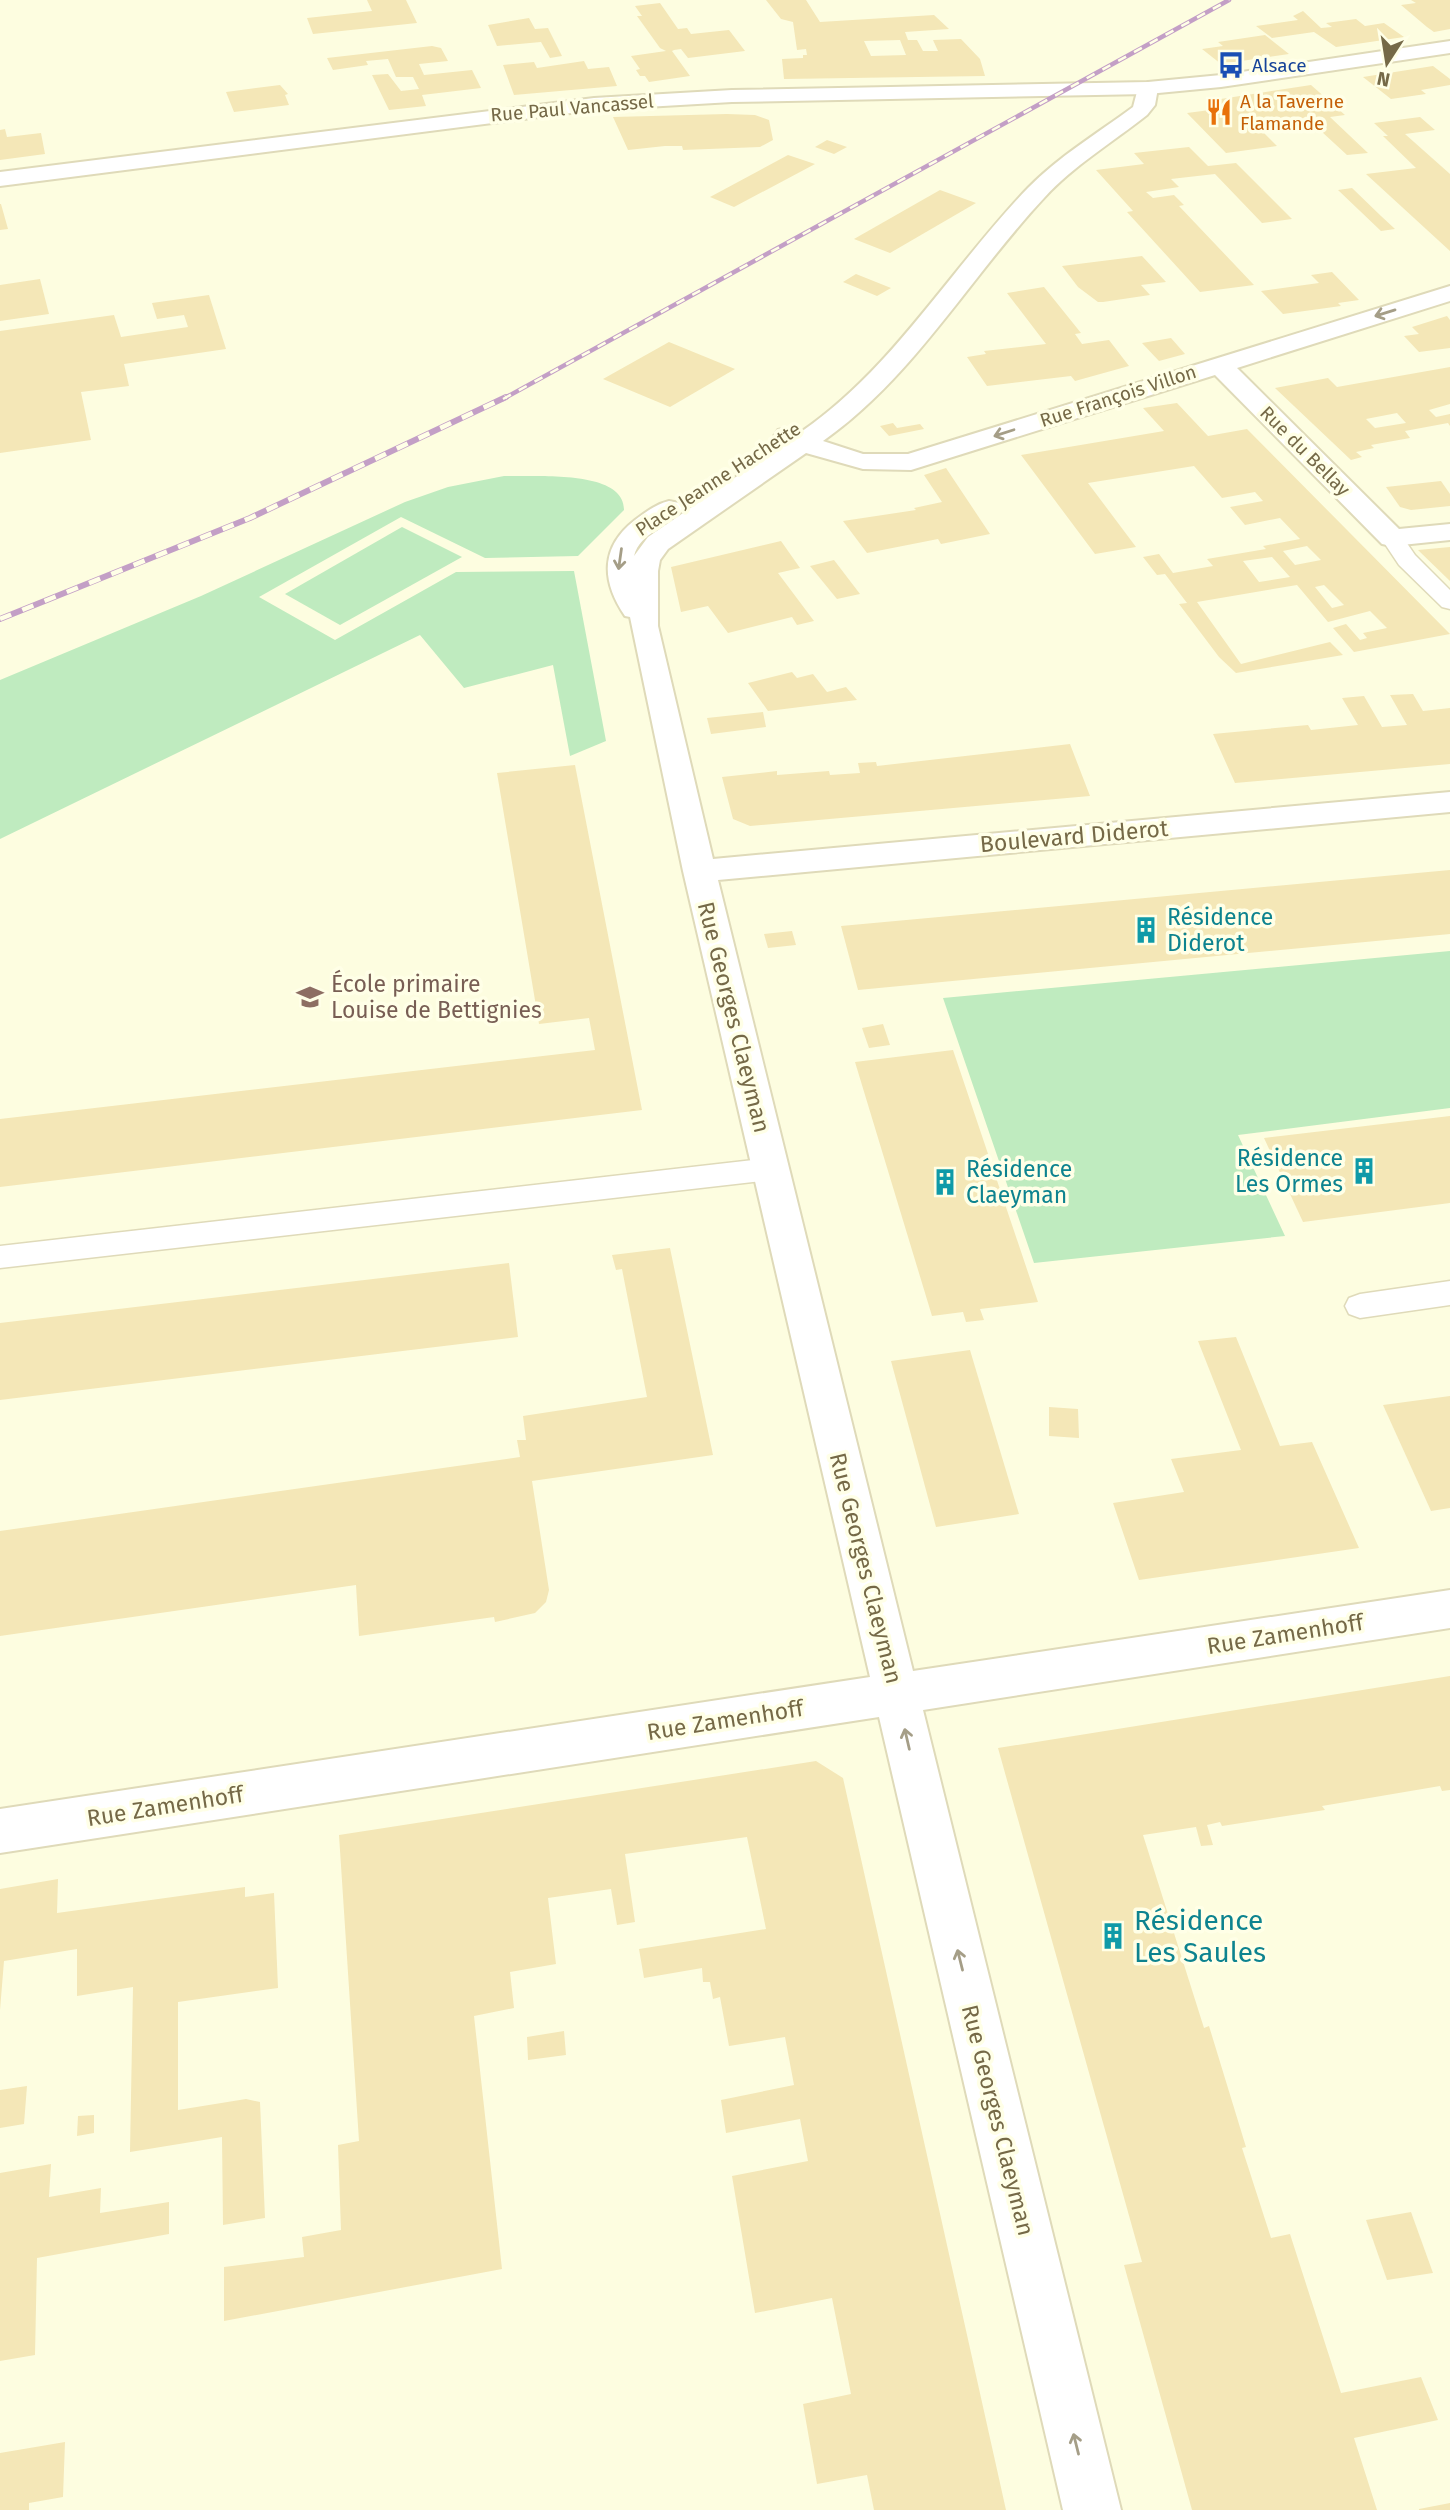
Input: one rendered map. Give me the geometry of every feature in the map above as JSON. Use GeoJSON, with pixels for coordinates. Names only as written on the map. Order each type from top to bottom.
{"type":"FeatureCollection","features":[{"type":"Feature","properties":{"kind":"street","name":"Rue Paul Vancassel"},"geometry":{"type":"LineString","coordinates":[[0,179],[461,119],[620,102],[732,96],[1148,88],[1222,81],[1450,47]]}},
{"type":"Feature","properties":{"kind":"street","name":"Place Jeanne Hachette"},"geometry":{"type":"LineString","coordinates":[[644,625],[644,571],[646,560],[658,542],[795,439],[839,418],[921,332],[1036,193],[1066,166],[1123,127],[1144,105],[1148,88]]}},
{"type":"Feature","properties":{"kind":"street","name":"Rue François Villon"},"geometry":{"type":"LineString","coordinates":[[795,439],[863,462],[896,465],[911,462],[1450,293]]}},
{"type":"Feature","properties":{"kind":"street","name":"Rue du Bellay"},"geometry":{"type":"LineString","coordinates":[[1219,364],[1392,538]]}},
{"type":"Feature","properties":{"kind":"street"},"geometry":{"type":"LineString","coordinates":[[1392,538],[1450,532]]}},
{"type":"Feature","properties":{"kind":"street","name":"Rue Georges Claeyman"},"geometry":{"type":"LineString","coordinates":[[644,625],[699,871],[1092,2510]]}},
{"type":"Feature","properties":{"kind":"street","name":"Boulevard Diderot"},"geometry":{"type":"LineString","coordinates":[[699,871],[1450,802]]}},
{"type":"Feature","properties":{"kind":"street","name":"Rue Zamenhoff"},"geometry":{"type":"LineString","coordinates":[[0,1832],[1450,1609]]}},
{"type":"Feature","properties":{"kind":"lane","name":"Rue du Bellay"},"geometry":{"type":"LineString","coordinates":[[1392,538],[1407,559],[1450,602]]}},
{"type":"Feature","properties":{"kind":"lane"},"geometry":{"type":"LineString","coordinates":[[0,1257],[770,1169]]}},
{"type":"Feature","properties":{"kind":"lane"},"geometry":{"type":"LineString","coordinates":[[1360,1306],[1450,1293]]}},
{"type":"Feature","properties":{"kind":"green space"},"geometry":{"type":"Polygon","coordinates":[[[504,476],[555,476],[594,481],[610,488],[620,497],[624,510],[578,556],[485,558],[401,517],[259,597],[335,640],[456,572],[574,571],[606,741],[570,756],[553,665],[464,688],[420,635],[0,839],[0,680],[201,596],[405,502],[448,487],[504,476]]]}},
{"type":"Feature","properties":{"kind":"green space"},"geometry":{"type":"Polygon","coordinates":[[[402,527],[462,557],[340,625],[285,594],[402,527]]]}},
{"type":"Feature","properties":{"kind":"green space"},"geometry":{"type":"Polygon","coordinates":[[[1450,951],[1450,1108],[1238,1135],[1285,1236],[1034,1263],[943,998],[1450,951]]]}},
{"type":"Feature","properties":{"kind":"building"},"geometry":{"type":"Polygon","coordinates":[[[367,0],[406,0],[417,23],[313,34],[307,18],[372,11],[367,0]]]}},
{"type":"Feature","properties":{"kind":"building"},"geometry":{"type":"Polygon","coordinates":[[[766,0],[806,0],[820,22],[934,15],[949,29],[905,32],[908,40],[917,40],[923,51],[938,51],[933,40],[961,39],[980,59],[985,76],[784,79],[782,59],[803,58],[803,55],[807,55],[806,49],[797,50],[793,22],[781,19],[766,0]],[[900,40],[864,41],[871,56],[906,55],[900,40]]]}},
{"type":"Feature","properties":{"kind":"building"},"geometry":{"type":"Polygon","coordinates":[[[1411,0],[1450,0],[1450,29],[1434,32],[1427,27],[1401,5],[1416,3],[1411,0]]]}},
{"type":"Feature","properties":{"kind":"building"},"geometry":{"type":"Polygon","coordinates":[[[660,3],[678,29],[687,28],[691,34],[729,30],[745,51],[688,58],[681,49],[674,50],[672,51],[690,76],[649,82],[645,76],[640,76],[636,70],[640,69],[631,56],[666,51],[660,48],[637,16],[642,16],[635,6],[660,3]]]}},
{"type":"Feature","properties":{"kind":"building"},"geometry":{"type":"Polygon","coordinates":[[[1303,11],[1321,28],[1332,27],[1326,23],[1356,19],[1365,26],[1384,23],[1404,37],[1336,47],[1314,32],[1272,38],[1256,26],[1298,20],[1293,16],[1303,11]]]}},
{"type":"Feature","properties":{"kind":"building"},"geometry":{"type":"Polygon","coordinates":[[[529,18],[535,29],[548,28],[562,56],[550,58],[541,42],[497,46],[488,25],[529,18]]]}},
{"type":"Feature","properties":{"kind":"building"},"geometry":{"type":"Polygon","coordinates":[[[1265,35],[1289,54],[1221,64],[1202,49],[1223,46],[1218,42],[1265,35]]]}},
{"type":"Feature","properties":{"kind":"building"},"geometry":{"type":"Polygon","coordinates":[[[432,46],[441,48],[448,61],[419,64],[424,75],[472,70],[481,88],[422,95],[426,106],[389,110],[372,75],[388,74],[401,91],[419,89],[413,77],[396,77],[388,59],[366,61],[368,65],[333,70],[327,58],[432,46]]]}},
{"type":"Feature","properties":{"kind":"building"},"geometry":{"type":"Polygon","coordinates":[[[584,61],[588,69],[609,67],[617,86],[514,95],[503,65],[534,62],[537,68],[584,61]]]}},
{"type":"Feature","properties":{"kind":"building"},"geometry":{"type":"Polygon","coordinates":[[[1433,66],[1450,79],[1450,85],[1421,90],[1426,94],[1391,99],[1363,77],[1433,66]]]}},
{"type":"Feature","properties":{"kind":"building"},"geometry":{"type":"Polygon","coordinates":[[[280,85],[288,94],[285,95],[289,105],[234,112],[226,92],[280,85]]]}},
{"type":"Feature","properties":{"kind":"building"},"geometry":{"type":"Polygon","coordinates":[[[1311,85],[1345,115],[1330,117],[1368,153],[1347,155],[1309,120],[1257,126],[1277,146],[1226,153],[1187,113],[1210,110],[1208,101],[1311,85]]]}},
{"type":"Feature","properties":{"kind":"building"},"geometry":{"type":"Polygon","coordinates":[[[755,115],[769,120],[773,140],[760,147],[683,150],[682,146],[665,146],[628,150],[613,117],[755,115]]]}},
{"type":"Feature","properties":{"kind":"building"},"geometry":{"type":"Polygon","coordinates":[[[1420,117],[1435,130],[1405,134],[1450,174],[1450,251],[1366,174],[1416,168],[1383,136],[1388,136],[1374,123],[1420,117]]]}},
{"type":"Feature","properties":{"kind":"building"},"geometry":{"type":"Polygon","coordinates":[[[5,129],[7,137],[41,133],[45,154],[0,160],[0,130],[5,129]]]}},
{"type":"Feature","properties":{"kind":"building"},"geometry":{"type":"Polygon","coordinates":[[[827,140],[847,147],[834,154],[815,147],[827,140]]]}},
{"type":"Feature","properties":{"kind":"building"},"geometry":{"type":"Polygon","coordinates":[[[1189,147],[1208,166],[1236,163],[1292,219],[1262,223],[1215,174],[1171,179],[1179,187],[1146,192],[1153,198],[1174,195],[1184,205],[1179,206],[1254,285],[1200,292],[1127,212],[1133,211],[1096,170],[1144,164],[1134,153],[1189,147]]]}},
{"type":"Feature","properties":{"kind":"building"},"geometry":{"type":"Polygon","coordinates":[[[788,155],[815,164],[734,207],[710,197],[788,155]]]}},
{"type":"Feature","properties":{"kind":"building"},"geometry":{"type":"Polygon","coordinates":[[[1352,188],[1395,229],[1381,231],[1338,190],[1352,188]]]}},
{"type":"Feature","properties":{"kind":"building"},"geometry":{"type":"Polygon","coordinates":[[[940,190],[976,203],[890,253],[854,239],[940,190]]]}},
{"type":"Feature","properties":{"kind":"building"},"geometry":{"type":"Polygon","coordinates":[[[1,204],[8,229],[0,230],[1,204]]]}},
{"type":"Feature","properties":{"kind":"building"},"geometry":{"type":"Polygon","coordinates":[[[1142,256],[1166,282],[1141,285],[1150,295],[1103,302],[1098,302],[1078,287],[1062,266],[1142,256]]]}},
{"type":"Feature","properties":{"kind":"building"},"geometry":{"type":"Polygon","coordinates":[[[1332,272],[1359,300],[1338,303],[1341,306],[1283,314],[1261,291],[1319,283],[1311,275],[1332,272]]]}},
{"type":"Feature","properties":{"kind":"building"},"geometry":{"type":"Polygon","coordinates":[[[856,274],[891,288],[877,296],[843,282],[856,274]]]}},
{"type":"Feature","properties":{"kind":"building"},"geometry":{"type":"Polygon","coordinates":[[[40,279],[49,314],[0,321],[0,285],[40,279]]]}},
{"type":"Feature","properties":{"kind":"building"},"geometry":{"type":"Polygon","coordinates":[[[1044,287],[1081,333],[1075,334],[1082,344],[1109,340],[1129,366],[1075,381],[1071,376],[987,386],[967,357],[986,354],[984,351],[1046,344],[1007,293],[1044,287]]]}},
{"type":"Feature","properties":{"kind":"building"},"geometry":{"type":"Polygon","coordinates":[[[209,295],[226,349],[124,364],[129,386],[81,392],[91,440],[0,453],[0,331],[114,315],[121,337],[188,327],[184,315],[157,319],[152,303],[209,295]]]}},
{"type":"Feature","properties":{"kind":"building"},"geometry":{"type":"Polygon","coordinates":[[[1447,316],[1450,320],[1450,348],[1419,352],[1404,336],[1419,334],[1412,327],[1447,316]]]}},
{"type":"Feature","properties":{"kind":"building"},"geometry":{"type":"Polygon","coordinates":[[[1171,338],[1185,354],[1159,361],[1142,343],[1171,338]]]}},
{"type":"Feature","properties":{"kind":"building"},"geometry":{"type":"Polygon","coordinates":[[[669,342],[735,369],[670,407],[603,379],[669,342]]]}},
{"type":"Feature","properties":{"kind":"building"},"geometry":{"type":"Polygon","coordinates":[[[1450,367],[1450,404],[1429,410],[1436,417],[1450,414],[1450,426],[1448,423],[1405,431],[1410,438],[1371,445],[1374,448],[1356,452],[1362,457],[1351,460],[1275,388],[1328,378],[1337,387],[1450,367]],[[1397,413],[1366,419],[1375,428],[1406,423],[1397,413]]]}},
{"type":"Feature","properties":{"kind":"building"},"geometry":{"type":"Polygon","coordinates":[[[1177,403],[1208,436],[1247,429],[1450,634],[1354,652],[1333,628],[1346,624],[1360,640],[1367,638],[1363,633],[1387,628],[1370,611],[1328,622],[1297,585],[1197,602],[1241,664],[1330,642],[1343,655],[1236,673],[1219,657],[1179,604],[1187,603],[1165,574],[1157,575],[1143,557],[1159,554],[1173,573],[1213,566],[1207,559],[1266,549],[1263,546],[1300,539],[1280,518],[1245,525],[1230,507],[1263,501],[1255,492],[1222,498],[1194,466],[1088,483],[1136,547],[1095,554],[1021,455],[1164,431],[1143,408],[1177,403]],[[1307,546],[1283,551],[1295,565],[1321,560],[1307,546]],[[1272,557],[1243,561],[1259,582],[1290,577],[1272,557]],[[1324,585],[1315,587],[1332,608],[1344,605],[1324,585]]]}},
{"type":"Feature","properties":{"kind":"building"},"geometry":{"type":"Polygon","coordinates":[[[893,423],[897,428],[920,424],[924,429],[889,436],[880,426],[893,423]]]}},
{"type":"Feature","properties":{"kind":"building"},"geometry":{"type":"Polygon","coordinates":[[[946,468],[990,534],[941,544],[938,539],[867,553],[843,521],[916,510],[914,508],[942,502],[924,475],[946,468]]]}},
{"type":"Feature","properties":{"kind":"building"},"geometry":{"type":"Polygon","coordinates":[[[1441,481],[1450,494],[1450,506],[1411,510],[1400,507],[1386,487],[1441,481]]]}},
{"type":"Feature","properties":{"kind":"building"},"geometry":{"type":"Polygon","coordinates":[[[781,541],[800,568],[778,573],[814,621],[797,625],[792,617],[728,633],[708,606],[681,612],[671,567],[781,541]]]}},
{"type":"Feature","properties":{"kind":"building"},"geometry":{"type":"Polygon","coordinates":[[[1450,547],[1450,581],[1418,550],[1450,547]]]}},
{"type":"Feature","properties":{"kind":"building"},"geometry":{"type":"Polygon","coordinates":[[[834,560],[860,594],[837,599],[810,566],[834,560]]]}},
{"type":"Feature","properties":{"kind":"building"},"geometry":{"type":"Polygon","coordinates":[[[792,672],[797,678],[813,674],[827,692],[846,687],[857,700],[768,711],[748,683],[792,672]]]}},
{"type":"Feature","properties":{"kind":"building"},"geometry":{"type":"Polygon","coordinates":[[[1413,694],[1423,711],[1450,708],[1450,764],[1235,783],[1213,734],[1308,725],[1311,730],[1358,725],[1342,698],[1364,696],[1382,727],[1407,725],[1390,695],[1413,694]]]}},
{"type":"Feature","properties":{"kind":"building"},"geometry":{"type":"Polygon","coordinates":[[[763,712],[766,727],[711,734],[707,718],[763,712]]]}},
{"type":"Feature","properties":{"kind":"building"},"geometry":{"type":"Polygon","coordinates":[[[1070,744],[1090,796],[750,826],[733,819],[722,777],[777,771],[777,775],[829,771],[830,775],[860,773],[858,763],[876,762],[877,766],[1070,744]]]}},
{"type":"Feature","properties":{"kind":"building"},"geometry":{"type":"Polygon","coordinates":[[[575,765],[642,1110],[0,1187],[0,1119],[595,1050],[589,1018],[539,1024],[497,773],[575,765]]]}},
{"type":"Feature","properties":{"kind":"building","name":"Résidence Diderot"},"geometry":{"type":"Polygon","coordinates":[[[1450,870],[1450,934],[858,990],[841,926],[1450,870]]]}},
{"type":"Feature","properties":{"kind":"building"},"geometry":{"type":"Polygon","coordinates":[[[792,931],[796,945],[768,948],[764,934],[792,931]]]}},
{"type":"Feature","properties":{"kind":"building"},"geometry":{"type":"Polygon","coordinates":[[[883,1024],[890,1045],[869,1048],[862,1028],[883,1024]]]}},
{"type":"Feature","properties":{"kind":"building","name":"Résidence Claeyman"},"geometry":{"type":"Polygon","coordinates":[[[953,1050],[1038,1302],[980,1309],[984,1320],[966,1322],[963,1312],[932,1316],[855,1062],[953,1050]]]}},
{"type":"Feature","properties":{"kind":"building","name":"Résidence Les Ormes"},"geometry":{"type":"Polygon","coordinates":[[[1450,1116],[1450,1203],[1303,1222],[1264,1138],[1450,1116]]]}},
{"type":"Feature","properties":{"kind":"building"},"geometry":{"type":"Polygon","coordinates":[[[670,1248],[713,1455],[532,1481],[549,1590],[546,1602],[535,1613],[495,1622],[494,1617],[359,1636],[356,1585],[0,1636],[0,1531],[520,1457],[517,1440],[526,1440],[523,1416],[647,1397],[622,1269],[616,1270],[612,1255],[670,1248]]]}},
{"type":"Feature","properties":{"kind":"building"},"geometry":{"type":"Polygon","coordinates":[[[509,1263],[518,1337],[0,1400],[0,1323],[509,1263]]]}},
{"type":"Feature","properties":{"kind":"building"},"geometry":{"type":"Polygon","coordinates":[[[1236,1337],[1280,1446],[1312,1442],[1359,1548],[1139,1580],[1113,1503],[1184,1492],[1171,1459],[1241,1450],[1198,1341],[1236,1337]]]}},
{"type":"Feature","properties":{"kind":"building"},"geometry":{"type":"Polygon","coordinates":[[[970,1350],[1019,1514],[936,1527],[891,1361],[970,1350]]]}},
{"type":"Feature","properties":{"kind":"building"},"geometry":{"type":"Polygon","coordinates":[[[1450,1396],[1450,1508],[1431,1511],[1383,1405],[1450,1396]]]}},
{"type":"Feature","properties":{"kind":"building"},"geometry":{"type":"Polygon","coordinates":[[[1049,1407],[1078,1409],[1079,1438],[1049,1436],[1049,1407]]]}},
{"type":"Feature","properties":{"kind":"building","name":"Résidence Les Saules"},"geometry":{"type":"Polygon","coordinates":[[[1450,1676],[1450,1790],[1442,1791],[1440,1786],[1322,1806],[1325,1810],[1222,1826],[1220,1822],[1207,1825],[1213,1845],[1201,1846],[1196,1827],[1143,1835],[1204,2028],[1209,2026],[1246,2147],[1242,2148],[1271,2238],[1290,2234],[1341,2393],[1421,2377],[1438,2420],[1354,2438],[1377,2510],[1192,2510],[1124,2265],[1142,2262],[998,1748],[1450,1676]]]}},
{"type":"Feature","properties":{"kind":"building"},"geometry":{"type":"Polygon","coordinates":[[[816,1761],[843,1778],[1006,2510],[874,2510],[867,2475],[817,2484],[803,2404],[851,2394],[832,2298],[755,2313],[732,2176],[808,2161],[800,2119],[726,2133],[721,2100],[794,2085],[785,2037],[729,2046],[720,1997],[713,1999],[710,1982],[703,1982],[702,1968],[644,1978],[639,1949],[766,1929],[747,1837],[625,1854],[635,1922],[617,1925],[611,1889],[548,1898],[556,1964],[510,1972],[514,2008],[474,2016],[502,2269],[224,2321],[224,2267],[304,2257],[302,2237],[341,2230],[338,2145],[359,2141],[339,1835],[816,1761]]]}},
{"type":"Feature","properties":{"kind":"building"},"geometry":{"type":"Polygon","coordinates":[[[58,1879],[57,1913],[245,1887],[245,1897],[274,1893],[278,1988],[178,2002],[178,2110],[246,2099],[260,2102],[265,2218],[223,2225],[222,2137],[130,2152],[133,1987],[77,1996],[77,1949],[4,1961],[0,2010],[0,1889],[58,1879]]]}},
{"type":"Feature","properties":{"kind":"building"},"geometry":{"type":"Polygon","coordinates":[[[564,2031],[566,2055],[528,2060],[527,2037],[564,2031]]]}},
{"type":"Feature","properties":{"kind":"building"},"geometry":{"type":"Polygon","coordinates":[[[27,2086],[24,2124],[0,2128],[0,2090],[27,2086]]]}},
{"type":"Feature","properties":{"kind":"building"},"geometry":{"type":"Polygon","coordinates":[[[94,2115],[94,2133],[77,2136],[78,2116],[94,2115]]]}},
{"type":"Feature","properties":{"kind":"building"},"geometry":{"type":"Polygon","coordinates":[[[51,2164],[49,2197],[101,2188],[100,2213],[169,2202],[169,2234],[37,2258],[35,2355],[0,2361],[0,2173],[51,2164]]]}},
{"type":"Feature","properties":{"kind":"building"},"geometry":{"type":"Polygon","coordinates":[[[1411,2212],[1433,2273],[1387,2280],[1366,2220],[1411,2212]]]}},
{"type":"Feature","properties":{"kind":"building"},"geometry":{"type":"Polygon","coordinates":[[[65,2442],[63,2497],[29,2503],[29,2510],[0,2510],[0,2453],[65,2442]]]}},
{"type":"Feature","properties":{"kind":"building"},"geometry":{"type":"Polygon","coordinates":[[[1450,2503],[1450,2510],[1419,2510],[1419,2509],[1450,2503]]]}},
{"type":"Feature","properties":{"kind":"railway"},"geometry":{"type":"LineString","coordinates":[[503,399],[1229,0]]}},
{"type":"Feature","properties":{"kind":"railway"},"geometry":{"type":"LineString","coordinates":[[0,619],[250,518],[506,397]]}},
{"type":"Feature","properties":{"kind":"place","name":"Alsace"},"geometry":{"type":"Point","coordinates":[1231,65]}},
{"type":"Feature","properties":{"kind":"place","name":"A la Taverne Flamande"},"geometry":{"type":"Point","coordinates":[1219,112]}},
{"type":"Feature","properties":{"kind":"place","name":"Résidence Diderot"},"geometry":{"type":"Point","coordinates":[1146,930]}},
{"type":"Feature","properties":{"kind":"place","name":"École primaire Louise de Bettignies"},"geometry":{"type":"Point","coordinates":[310,997]}},
{"type":"Feature","properties":{"kind":"place","name":"Résidence Les Ormes"},"geometry":{"type":"Point","coordinates":[1364,1171]}},
{"type":"Feature","properties":{"kind":"place","name":"Résidence Claeyman"},"geometry":{"type":"Point","coordinates":[945,1182]}},
{"type":"Feature","properties":{"kind":"place","name":"Résidence Les Saules"},"geometry":{"type":"Point","coordinates":[1113,1936]}}]}
